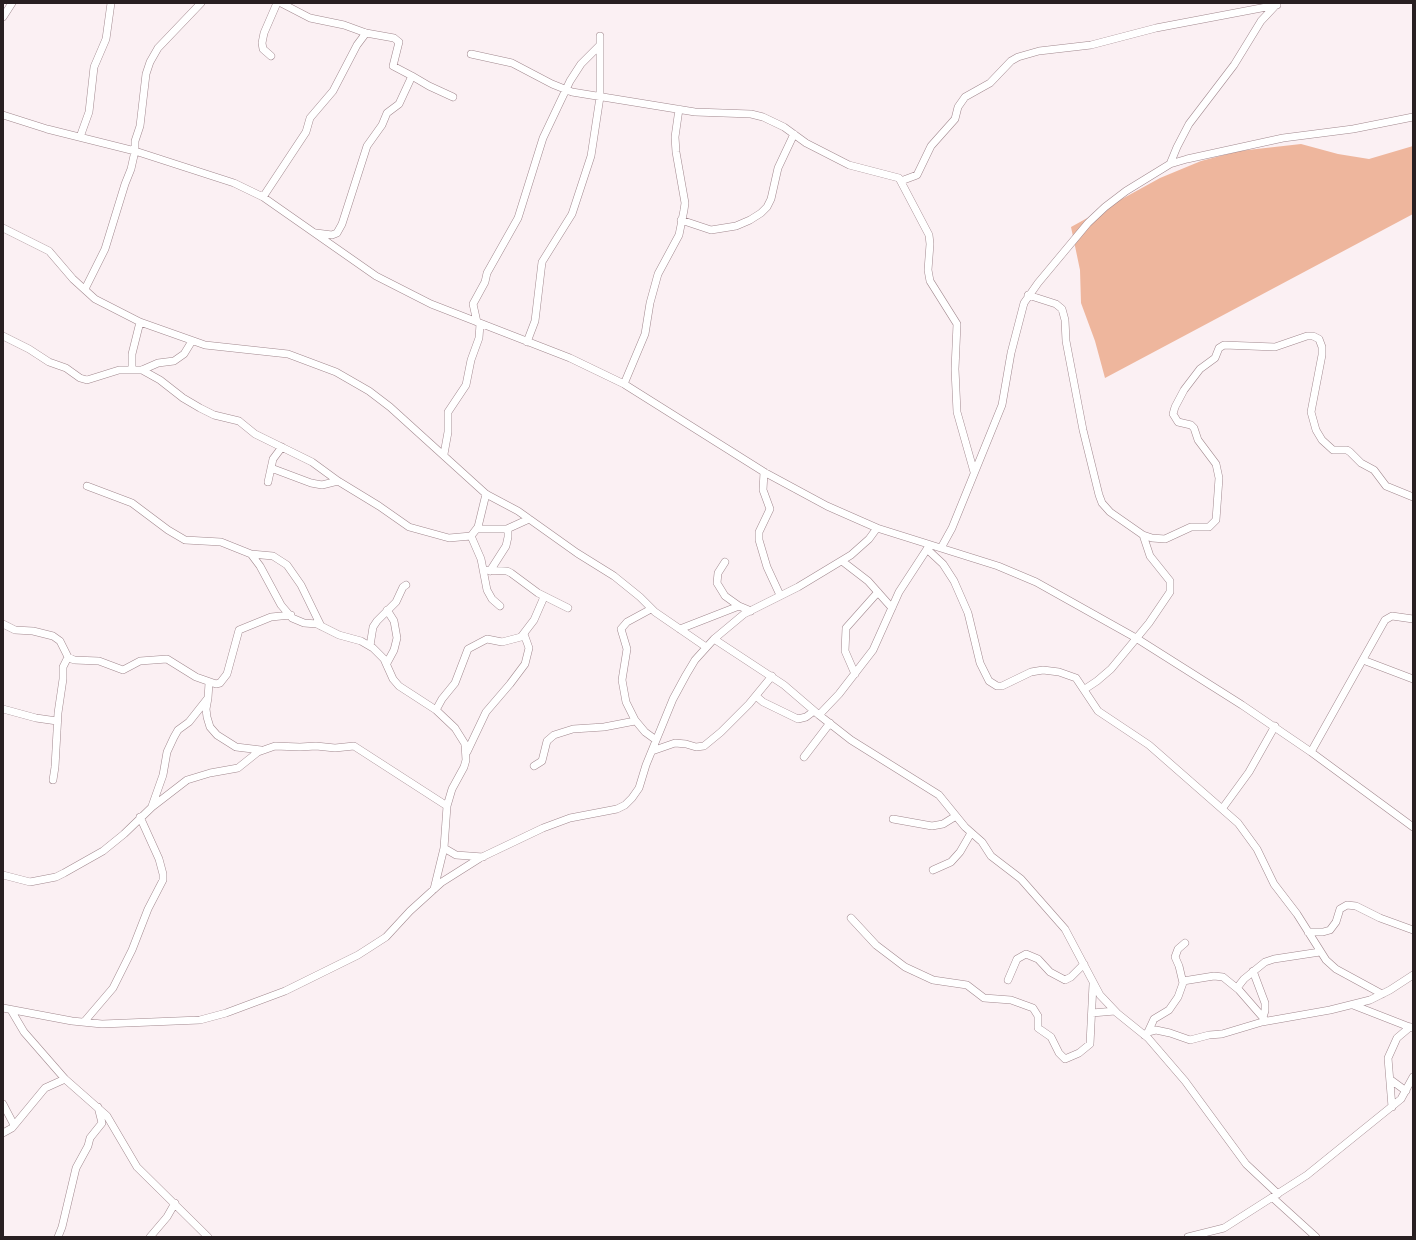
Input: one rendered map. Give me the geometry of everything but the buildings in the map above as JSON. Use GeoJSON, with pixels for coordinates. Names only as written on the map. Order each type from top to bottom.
{"type":"FeatureCollection","features":[{"type":"Feature","properties":{"kind":"street"},"geometry":{"type":"LineString","coordinates":[[3,17],[12,3]]}},
{"type":"Feature","properties":{"kind":"street"},"geometry":{"type":"LineString","coordinates":[[80,138],[89,112],[94,67],[106,39],[111,3]]}},
{"type":"Feature","properties":{"kind":"street"},"geometry":{"type":"LineString","coordinates":[[85,289],[105,249],[131,169],[135,151],[135,141],[140,126],[146,74],[150,62],[158,48],[201,3]]}},
{"type":"Feature","properties":{"kind":"street"},"geometry":{"type":"LineString","coordinates":[[271,56],[263,49],[262,43],[264,33],[277,3]]}},
{"type":"Feature","properties":{"kind":"street"},"geometry":{"type":"LineString","coordinates":[[281,3],[310,18],[344,25],[366,33],[379,34],[397,40],[398,48],[393,66],[429,86],[453,97]]}},
{"type":"Feature","properties":{"kind":"street"},"geometry":{"type":"LineString","coordinates":[[1170,164],[1189,124],[1234,65],[1261,21],[1278,4]]}},
{"type":"Feature","properties":{"kind":"street"},"geometry":{"type":"LineString","coordinates":[[901,181],[917,175],[931,146],[955,119],[958,107],[965,97],[990,83],[1011,61],[1018,57],[1039,51],[1085,46],[1156,28],[1278,4]]}},
{"type":"Feature","properties":{"kind":"street"},"geometry":{"type":"LineString","coordinates":[[263,197],[306,132],[310,118],[333,91],[357,45],[366,33]]}},
{"type":"Feature","properties":{"kind":"street"},"geometry":{"type":"LineString","coordinates":[[527,342],[535,321],[542,262],[572,214],[588,170],[598,121],[600,97],[600,36]]}},
{"type":"Feature","properties":{"kind":"street"},"geometry":{"type":"LineString","coordinates":[[444,454],[448,432],[448,412],[466,385],[471,360],[479,338],[478,323],[473,307],[475,299],[485,282],[487,273],[518,218],[541,144],[565,90],[582,64],[599,46]]}},
{"type":"Feature","properties":{"kind":"street"},"geometry":{"type":"LineString","coordinates":[[471,54],[512,63],[565,90],[695,112],[751,114],[772,120],[849,165],[876,174],[891,175],[901,181],[929,235],[930,244],[928,270],[930,281],[956,324],[955,370],[957,412],[974,472]]}},
{"type":"Feature","properties":{"kind":"street"},"geometry":{"type":"LineString","coordinates":[[313,232],[332,235],[337,233],[345,217],[367,146],[382,125],[387,113],[399,104],[412,76]]}},
{"type":"Feature","properties":{"kind":"street"},"geometry":{"type":"LineString","coordinates":[[624,384],[645,334],[650,303],[658,274],[678,235],[685,203],[678,168],[675,137],[679,109]]}},
{"type":"Feature","properties":{"kind":"street"},"geometry":{"type":"LineString","coordinates":[[3,115],[80,138],[135,151],[212,174],[263,197],[382,279],[431,304],[570,358],[624,384],[764,472],[827,506],[877,528],[929,547],[941,548],[998,566],[1036,582],[1136,638],[1275,726],[1413,827]]}},
{"type":"Feature","properties":{"kind":"street"},"geometry":{"type":"LineString","coordinates":[[941,548],[954,522],[1002,405],[1021,309],[1028,295],[1088,224],[1105,207],[1126,191],[1170,164],[1224,150],[1276,139],[1353,129],[1413,117]]}},
{"type":"Feature","properties":{"kind":"street"},"geometry":{"type":"LineString","coordinates":[[681,220],[711,230],[736,226],[761,213],[767,207],[771,199],[778,168],[794,134]]}},
{"type":"Feature","properties":{"kind":"street"},"geometry":{"type":"LineString","coordinates":[[3,228],[50,253],[73,279],[101,303],[140,322],[192,341],[227,348],[288,354],[336,372],[369,391],[390,407],[444,454],[486,494],[529,519],[628,586],[651,609],[706,647]]}},
{"type":"Feature","properties":{"kind":"street"},"geometry":{"type":"LineString","coordinates":[[1028,295],[1056,304],[1062,308],[1083,430],[1099,495],[1102,503],[1110,512],[1143,535],[1152,538],[1165,539],[1191,527],[1206,528],[1216,520],[1219,478],[1216,464],[1198,440],[1194,428],[1191,425],[1178,422],[1173,414],[1184,390],[1200,370],[1215,358],[1219,348],[1224,345],[1275,347],[1307,336],[1314,336],[1319,339],[1322,346],[1322,355],[1311,412],[1316,430],[1322,440],[1334,450],[1347,450],[1361,463],[1374,470],[1386,486],[1413,497]]}},
{"type":"Feature","properties":{"kind":"street"},"geometry":{"type":"LineString","coordinates":[[132,370],[132,354],[140,322]]}},
{"type":"Feature","properties":{"kind":"street"},"geometry":{"type":"LineString","coordinates":[[3,336],[29,349],[49,362],[66,368],[84,380],[119,370],[142,370],[158,363],[177,360],[184,354],[192,341]]}},
{"type":"Feature","properties":{"kind":"street"},"geometry":{"type":"LineString","coordinates":[[142,370],[160,380],[183,398],[200,408],[214,415],[238,421],[255,434],[312,462],[408,527],[449,538],[470,536],[477,529],[486,494]]}},
{"type":"Feature","properties":{"kind":"street"},"geometry":{"type":"LineString","coordinates":[[268,482],[273,459],[282,447]]}},
{"type":"Feature","properties":{"kind":"street"},"geometry":{"type":"LineString","coordinates":[[271,468],[317,484],[329,484],[338,481]]}},
{"type":"Feature","properties":{"kind":"street"},"geometry":{"type":"LineString","coordinates":[[764,472],[763,490],[770,509],[758,532],[759,540],[767,567],[780,595]]}},
{"type":"Feature","properties":{"kind":"street"},"geometry":{"type":"LineString","coordinates":[[87,486],[132,502],[168,530],[184,540],[221,542],[250,554],[273,556],[287,565],[301,586],[321,626]]}},
{"type":"Feature","properties":{"kind":"street"},"geometry":{"type":"LineString","coordinates":[[477,529],[508,528],[529,519]]}},
{"type":"Feature","properties":{"kind":"street"},"geometry":{"type":"LineString","coordinates":[[487,571],[506,546],[508,528]]}},
{"type":"Feature","properties":{"kind":"street"},"geometry":{"type":"LineString","coordinates":[[3,1008],[102,1024],[200,1020],[226,1013],[285,991],[372,947],[386,937],[410,911],[434,889],[484,856],[543,828],[570,818],[617,809],[625,805],[639,788],[656,740],[673,700],[686,675],[706,647],[734,621],[842,561],[860,548],[877,528]]}},
{"type":"Feature","properties":{"kind":"street"},"geometry":{"type":"LineString","coordinates":[[1085,689],[1111,670],[1159,609],[1170,592],[1171,586],[1167,576],[1150,556],[1143,535]]}},
{"type":"Feature","properties":{"kind":"street"},"geometry":{"type":"LineString","coordinates":[[470,536],[487,571],[487,590],[492,599],[500,606]]}},
{"type":"Feature","properties":{"kind":"street"},"geometry":{"type":"LineString","coordinates":[[1147,546],[1152,538]]}},
{"type":"Feature","properties":{"kind":"street"},"geometry":{"type":"LineString","coordinates":[[756,696],[763,702],[798,719],[816,713],[855,674],[879,639],[899,592],[929,547]]}},
{"type":"Feature","properties":{"kind":"street"},"geometry":{"type":"LineString","coordinates":[[929,547],[943,564],[954,581],[968,613],[980,663],[989,681],[997,686],[1002,686],[1031,672],[1051,670],[1076,678],[1085,689],[1098,711],[1149,745],[1238,823],[1257,849],[1274,884],[1308,932],[1320,952],[1336,970],[1382,994]]}},
{"type":"Feature","properties":{"kind":"street"},"geometry":{"type":"LineString","coordinates":[[250,554],[260,566],[281,605],[291,616],[299,622],[321,626],[338,636],[361,641],[370,646],[387,663],[393,679],[399,686],[436,710],[455,728],[462,737],[467,752]]}},
{"type":"Feature","properties":{"kind":"street"},"geometry":{"type":"LineString","coordinates":[[842,561],[878,592],[892,608]]}},
{"type":"Feature","properties":{"kind":"street"},"geometry":{"type":"LineString","coordinates":[[725,562],[718,573],[717,583],[729,600],[751,611]]}},
{"type":"Feature","properties":{"kind":"street"},"geometry":{"type":"LineString","coordinates":[[487,571],[507,571],[512,573],[544,597],[568,608]]}},
{"type":"Feature","properties":{"kind":"street"},"geometry":{"type":"LineString","coordinates":[[370,646],[374,627],[377,621],[399,598],[403,587],[406,585]]}},
{"type":"Feature","properties":{"kind":"street"},"geometry":{"type":"LineString","coordinates":[[855,674],[845,651],[846,628],[878,592]]}},
{"type":"Feature","properties":{"kind":"street"},"geometry":{"type":"LineString","coordinates":[[436,710],[442,699],[455,683],[468,649],[487,639],[498,642],[517,640],[524,634],[534,620],[544,597]]}},
{"type":"Feature","properties":{"kind":"street"},"geometry":{"type":"LineString","coordinates":[[680,629],[739,606]]}},
{"type":"Feature","properties":{"kind":"street"},"geometry":{"type":"LineString","coordinates":[[651,609],[627,622],[620,630],[626,642],[627,649],[622,680],[623,691],[635,721],[656,740]]}},
{"type":"Feature","properties":{"kind":"street"},"geometry":{"type":"LineString","coordinates":[[387,610],[394,621],[397,638],[394,650],[387,663]]}},
{"type":"Feature","properties":{"kind":"street"},"geometry":{"type":"LineString","coordinates":[[3,624],[15,630],[33,631],[53,636],[60,641],[68,657],[74,660],[99,661],[123,670],[140,661],[167,659],[210,683],[220,683],[224,678],[239,630],[271,617],[291,616]]}},
{"type":"Feature","properties":{"kind":"street"},"geometry":{"type":"LineString","coordinates":[[1312,752],[1385,620],[1388,617],[1413,619]]}},
{"type":"Feature","properties":{"kind":"street"},"geometry":{"type":"LineString","coordinates":[[434,889],[444,848],[447,806],[452,789],[464,767],[467,752],[486,712],[525,664],[529,648],[524,634]]}},
{"type":"Feature","properties":{"kind":"street"},"geometry":{"type":"LineString","coordinates":[[714,639],[772,676],[795,693],[816,713],[851,740],[939,795],[971,833],[982,842],[995,860],[1021,879],[1065,929],[1100,995],[1115,1011],[1146,1033],[1185,1081],[1246,1164],[1316,1237]]}},
{"type":"Feature","properties":{"kind":"street"},"geometry":{"type":"LineString","coordinates":[[53,780],[56,760],[57,721],[63,667],[68,657]]}},
{"type":"Feature","properties":{"kind":"street"},"geometry":{"type":"LineString","coordinates":[[1363,660],[1413,679]]}},
{"type":"Feature","properties":{"kind":"street"},"geometry":{"type":"LineString","coordinates":[[652,751],[675,743],[696,747],[702,746],[721,732],[756,696],[772,676]]}},
{"type":"Feature","properties":{"kind":"street"},"geometry":{"type":"LineString","coordinates":[[210,683],[206,709],[210,727],[217,735],[236,747],[261,750],[280,746],[316,746],[335,748],[354,746],[447,806]]}},
{"type":"Feature","properties":{"kind":"street"},"geometry":{"type":"LineString","coordinates":[[152,807],[163,776],[167,752],[174,737],[178,730],[189,722],[208,698]]}},
{"type":"Feature","properties":{"kind":"street"},"geometry":{"type":"LineString","coordinates":[[3,709],[36,718],[57,721]]}},
{"type":"Feature","properties":{"kind":"street"},"geometry":{"type":"LineString","coordinates":[[534,766],[542,761],[547,741],[554,735],[573,729],[604,727],[635,721]]}},
{"type":"Feature","properties":{"kind":"street"},"geometry":{"type":"LineString","coordinates":[[804,757],[830,724]]}},
{"type":"Feature","properties":{"kind":"street"},"geometry":{"type":"LineString","coordinates":[[1222,809],[1249,772],[1275,726]]}},
{"type":"Feature","properties":{"kind":"street"},"geometry":{"type":"LineString","coordinates":[[3,875],[30,882],[56,877],[103,851],[124,834],[140,817],[188,780],[210,773],[238,768],[261,750]]}},
{"type":"Feature","properties":{"kind":"street"},"geometry":{"type":"LineString","coordinates":[[893,819],[932,826],[943,824],[956,816]]}},
{"type":"Feature","properties":{"kind":"street"},"geometry":{"type":"LineString","coordinates":[[84,1022],[113,988],[132,950],[148,909],[163,880],[162,869],[157,855],[140,817]]}},
{"type":"Feature","properties":{"kind":"street"},"geometry":{"type":"LineString","coordinates":[[933,870],[951,862],[960,852],[971,833]]}},
{"type":"Feature","properties":{"kind":"street"},"geometry":{"type":"LineString","coordinates":[[444,848],[456,855],[484,856]]}},
{"type":"Feature","properties":{"kind":"street"},"geometry":{"type":"LineString","coordinates":[[1308,932],[1323,932],[1330,930],[1336,922],[1340,909],[1347,905],[1356,906],[1380,918],[1413,930]]}},
{"type":"Feature","properties":{"kind":"street"},"geometry":{"type":"LineString","coordinates":[[851,918],[876,945],[905,968],[933,980],[967,985],[984,998],[1011,1000],[1033,1008],[1038,1016],[1038,1028],[1048,1034],[1059,1053],[1065,1059],[1076,1055],[1090,1044],[1093,984]]}},
{"type":"Feature","properties":{"kind":"street"},"geometry":{"type":"LineString","coordinates":[[1146,1033],[1154,1018],[1169,1010],[1176,1003],[1183,981],[1175,957],[1178,950],[1185,943]]}},
{"type":"Feature","properties":{"kind":"street"},"geometry":{"type":"LineString","coordinates":[[1237,988],[1252,971],[1274,959],[1320,952]]}},
{"type":"Feature","properties":{"kind":"street"},"geometry":{"type":"LineString","coordinates":[[1008,980],[1017,959],[1026,954],[1038,959],[1050,972],[1065,980],[1071,977],[1084,964]]}},
{"type":"Feature","properties":{"kind":"street"},"geometry":{"type":"LineString","coordinates":[[1252,971],[1265,1003],[1265,1019]]}},
{"type":"Feature","properties":{"kind":"street"},"geometry":{"type":"LineString","coordinates":[[1146,1033],[1156,1030],[1190,1040],[1209,1035],[1222,1034],[1265,1019],[1311,1014],[1353,1004],[1382,994],[1413,975]]}},
{"type":"Feature","properties":{"kind":"street"},"geometry":{"type":"LineString","coordinates":[[1183,981],[1218,977],[1228,980],[1265,1019]]}},
{"type":"Feature","properties":{"kind":"street"},"geometry":{"type":"LineString","coordinates":[[1353,1004],[1411,1028]]}},
{"type":"Feature","properties":{"kind":"street"},"geometry":{"type":"LineString","coordinates":[[11,1010],[24,1032],[65,1078],[98,1107],[113,1123],[137,1167],[208,1237]]}},
{"type":"Feature","properties":{"kind":"street"},"geometry":{"type":"LineString","coordinates":[[1092,1013],[1115,1011]]}},
{"type":"Feature","properties":{"kind":"street"},"geometry":{"type":"LineString","coordinates":[[1392,1107],[1391,1080],[1388,1065],[1390,1052],[1397,1038],[1411,1028]]}},
{"type":"Feature","properties":{"kind":"street"},"geometry":{"type":"LineString","coordinates":[[1188,1237],[1224,1228],[1276,1196],[1336,1154],[1401,1099],[1413,1076]]}},
{"type":"Feature","properties":{"kind":"street"},"geometry":{"type":"LineString","coordinates":[[3,1134],[14,1125],[45,1088],[65,1078]]}},
{"type":"Feature","properties":{"kind":"street"},"geometry":{"type":"LineString","coordinates":[[1391,1080],[1406,1091]]}},
{"type":"Feature","properties":{"kind":"street"},"geometry":{"type":"LineString","coordinates":[[3,1104],[14,1125]]}},
{"type":"Feature","properties":{"kind":"street"},"geometry":{"type":"LineString","coordinates":[[58,1237],[62,1227],[76,1168],[88,1146],[90,1138],[102,1123],[98,1107]]}},
{"type":"Feature","properties":{"kind":"street"},"geometry":{"type":"LineString","coordinates":[[150,1237],[167,1217],[174,1203]]}},
{"type":"Feature","properties":{"kind":"shaded area"},"geometry":{"type":"Polygon","coordinates":[[[1301,144],[1338,154],[1369,159],[1413,146],[1413,214],[1105,378],[1095,341],[1081,303],[1080,270],[1071,227],[1160,178],[1201,161],[1239,151],[1301,144]]]}}]}
